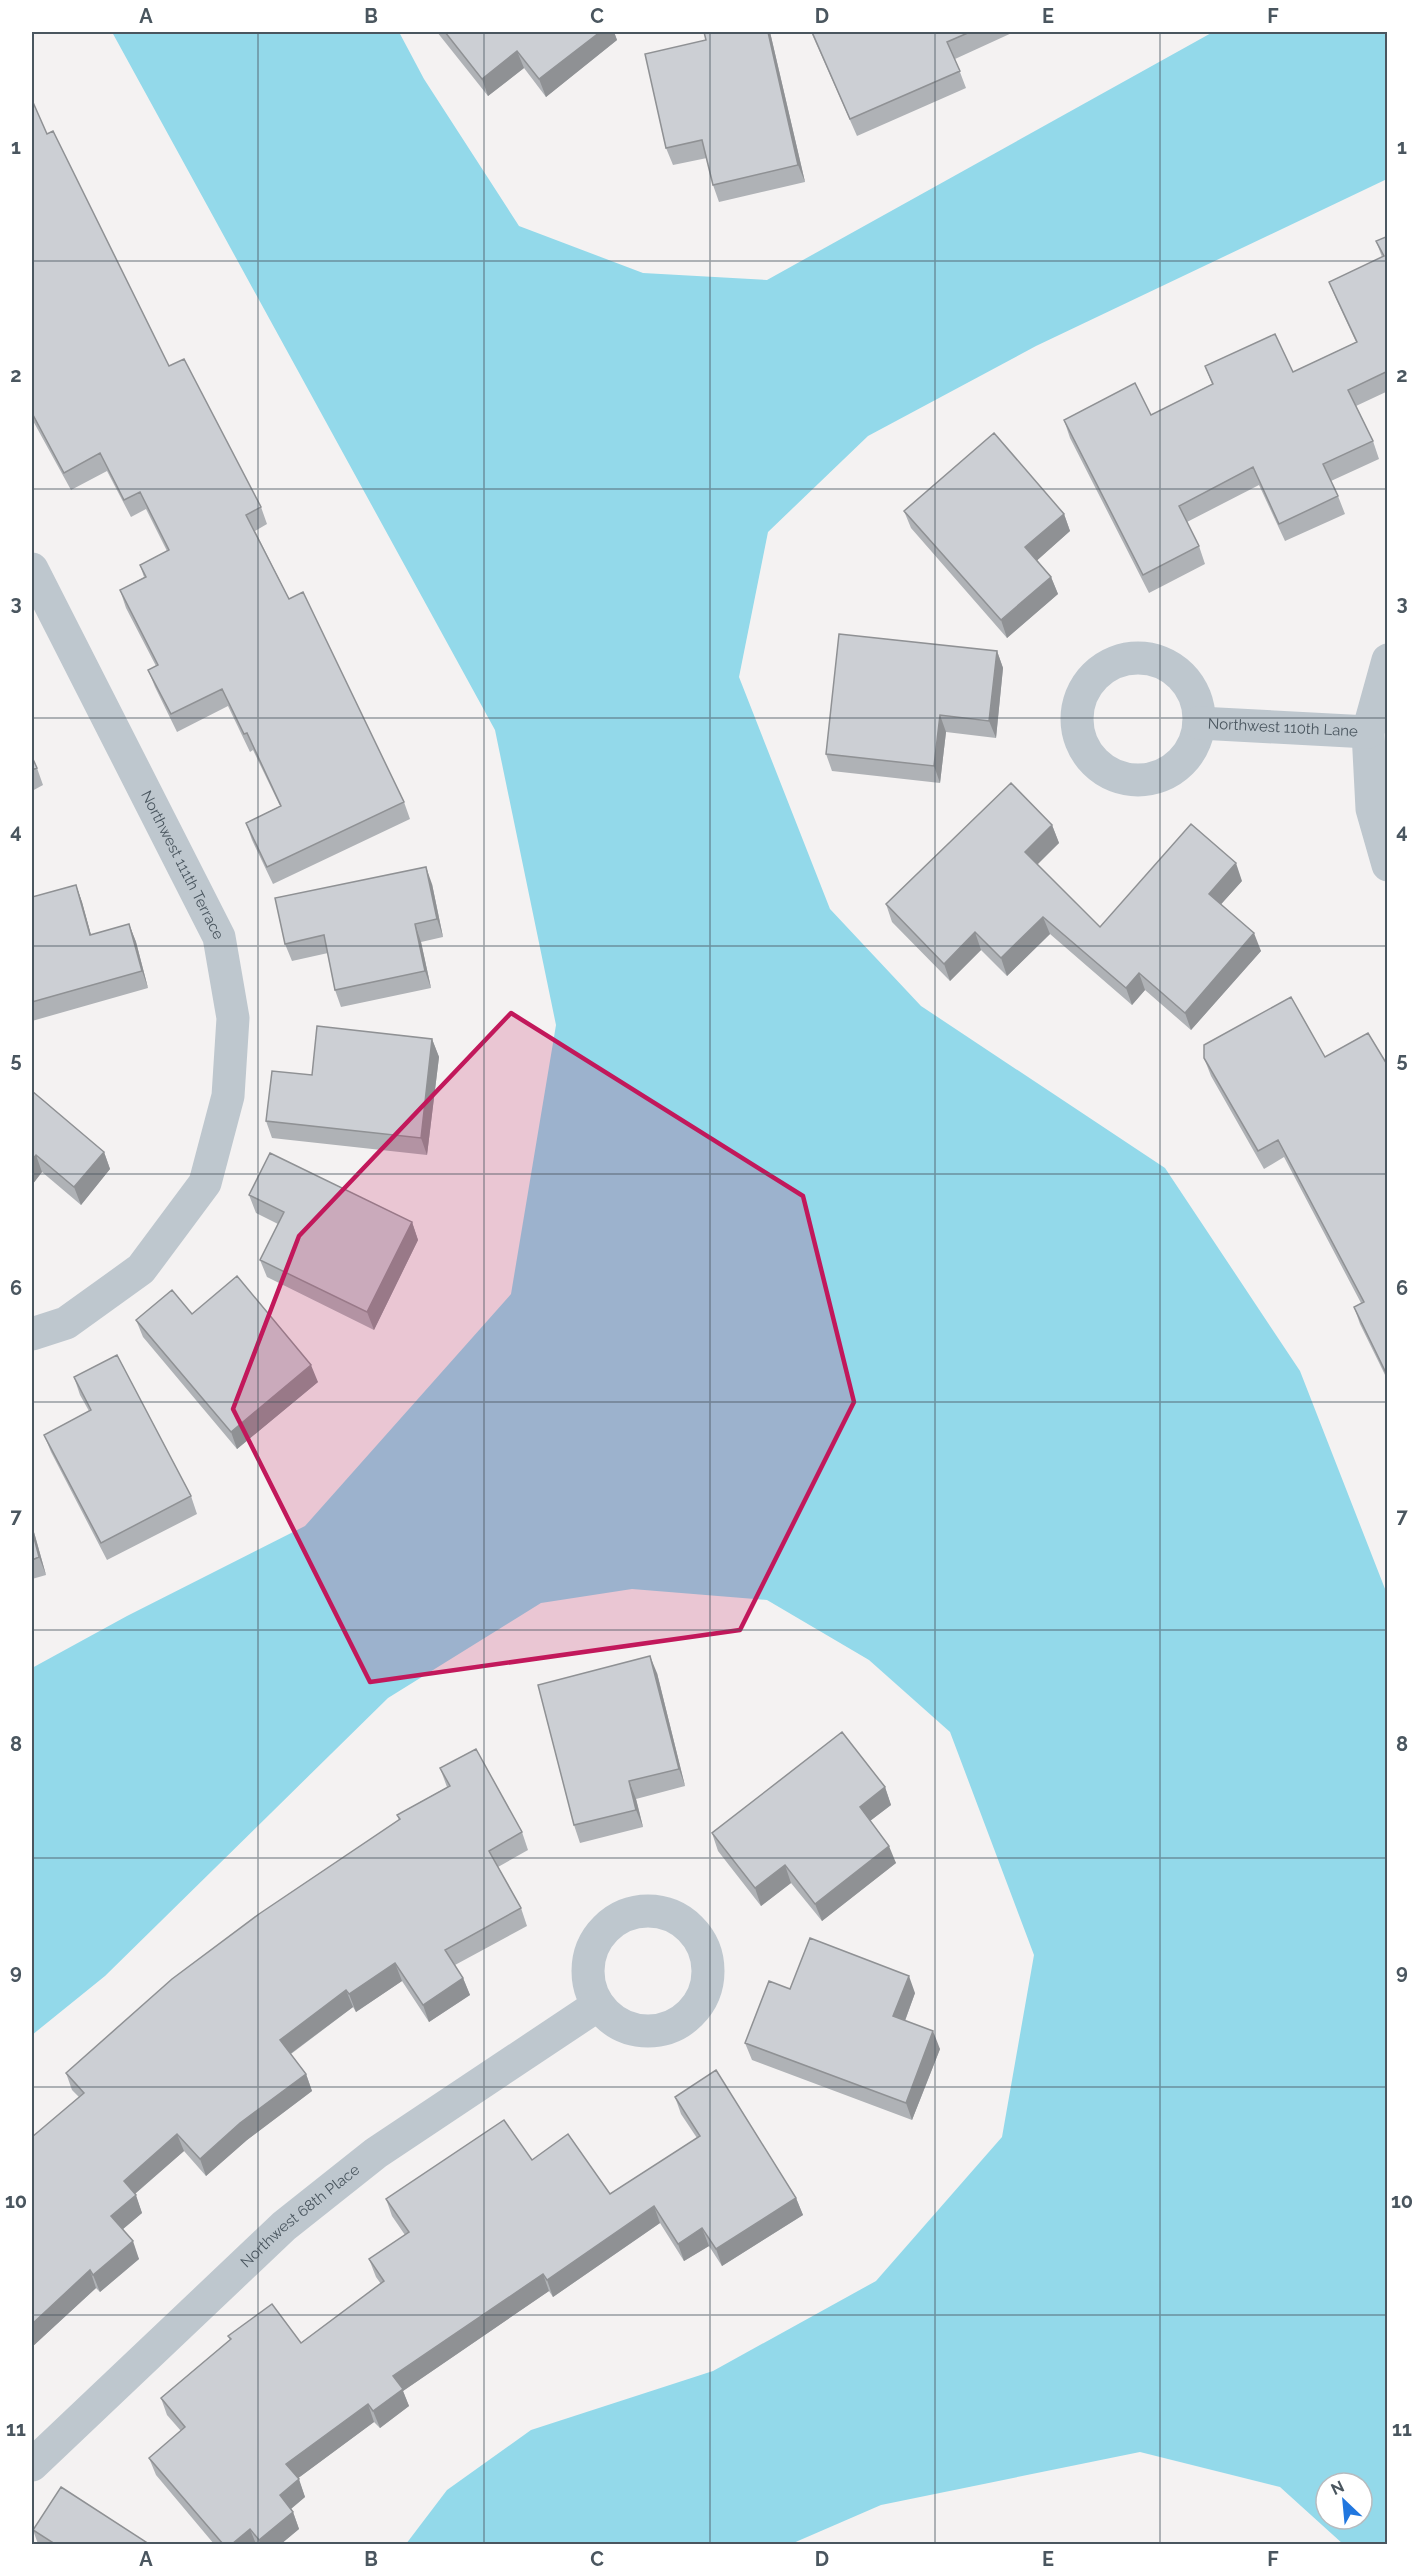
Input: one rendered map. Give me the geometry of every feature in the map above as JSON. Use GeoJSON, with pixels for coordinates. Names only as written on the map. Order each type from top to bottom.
{"type":"FeatureCollection","features":[{"type":"Feature","properties":{"kind":"street","name":"Northwest 111th Terrace"},"geometry":{"type":"LineString","coordinates":[[32,569],[219,937],[233,1017],[228,1096],[205,1183],[141,1269],[66,1323],[32,1334]]}},
{"type":"Feature","properties":{"kind":"street"},"geometry":{"type":"LineString","coordinates":[[1388,660],[1368,732],[1372,809],[1388,865]]}},
{"type":"Feature","properties":{"kind":"street","name":"Northwest 110th Lane"},"geometry":{"type":"LineString","coordinates":[[1199,723],[1368,732]]}},
{"type":"Feature","properties":{"kind":"street","name":"Northwest 68th Place"},"geometry":{"type":"LineString","coordinates":[[32,2465],[284,2226],[376,2153],[598,2004]]}},
{"type":"Feature","properties":{"kind":"highlighted area"},"geometry":{"type":"Polygon","coordinates":[[[511,1013],[803,1196],[854,1402],[740,1630],[370,1682],[233,1409],[299,1236],[511,1013]]]}},
{"type":"Feature","properties":{"kind":"water"},"geometry":{"type":"Polygon","coordinates":[[[112,32],[399,32],[424,79],[519,226],[643,273],[767,280],[1213,32],[1387,32],[1387,179],[1036,346],[868,436],[768,532],[739,677],[830,909],[921,1006],[1165,1168],[1300,1371],[1387,1594],[1387,2544],[1343,2544],[1329,2531],[1374,2531],[1374,2471],[1314,2471],[1314,2518],[1280,2487],[1140,2452],[881,2505],[791,2544],[406,2544],[447,2490],[531,2430],[713,2371],[876,2281],[1002,2137],[1034,1955],[950,1732],[869,1660],[767,1600],[632,1589],[541,1603],[388,1698],[105,1976],[32,2035],[32,1668],[127,1616],[305,1526],[511,1294],[556,1025],[495,730],[112,32]]]}},
{"type":"Feature","properties":{"kind":"building"},"geometry":{"type":"Polygon","coordinates":[[[445,32],[600,32],[539,79],[517,51],[482,79],[445,32]]]}},
{"type":"Feature","properties":{"kind":"building"},"geometry":{"type":"Polygon","coordinates":[[[704,32],[768,32],[798,165],[713,185],[702,140],[666,148],[645,54],[706,40],[704,32]]]}},
{"type":"Feature","properties":{"kind":"building"},"geometry":{"type":"Polygon","coordinates":[[[812,32],[970,32],[947,42],[960,71],[850,119],[812,32]]]}},
{"type":"Feature","properties":{"kind":"building"},"geometry":{"type":"Polygon","coordinates":[[[32,100],[47,134],[53,131],[169,366],[184,359],[261,507],[246,515],[289,599],[303,592],[404,802],[267,867],[246,823],[281,806],[247,733],[244,734],[222,689],[171,714],[148,670],[158,665],[120,590],[146,577],[140,565],[169,550],[140,492],[124,500],[100,453],[64,473],[32,413],[32,100]]]}},
{"type":"Feature","properties":{"kind":"building"},"geometry":{"type":"Polygon","coordinates":[[[1388,236],[1388,371],[1348,390],[1373,441],[1323,464],[1338,496],[1279,524],[1253,467],[1179,506],[1199,546],[1143,575],[1064,420],[1135,383],[1151,415],[1213,384],[1205,366],[1275,334],[1293,372],[1357,342],[1329,282],[1384,256],[1376,241],[1388,236]]]}},
{"type":"Feature","properties":{"kind":"building"},"geometry":{"type":"Polygon","coordinates":[[[994,433],[1064,514],[1025,547],[1051,577],[1001,620],[904,511],[994,433]]]}},
{"type":"Feature","properties":{"kind":"building"},"geometry":{"type":"Polygon","coordinates":[[[839,634],[997,651],[989,721],[940,715],[934,766],[826,754],[839,634]]]}},
{"type":"Feature","properties":{"kind":"building"},"geometry":{"type":"Polygon","coordinates":[[[32,757],[37,768],[32,770],[32,757]]]}},
{"type":"Feature","properties":{"kind":"building"},"geometry":{"type":"Polygon","coordinates":[[[1011,783],[1052,825],[1025,852],[1100,927],[1191,824],[1236,863],[1209,894],[1254,933],[1185,1013],[1139,973],[1126,988],[1043,917],[1001,958],[975,932],[944,964],[886,904],[1011,783]]]}},
{"type":"Feature","properties":{"kind":"building"},"geometry":{"type":"Polygon","coordinates":[[[426,867],[437,919],[415,924],[425,971],[335,990],[324,935],[285,944],[275,898],[426,867]]]}},
{"type":"Feature","properties":{"kind":"building"},"geometry":{"type":"Polygon","coordinates":[[[76,885],[90,935],[129,924],[142,971],[32,1002],[32,897],[76,885]]]}},
{"type":"Feature","properties":{"kind":"building"},"geometry":{"type":"Polygon","coordinates":[[[1291,997],[1325,1057],[1368,1033],[1388,1066],[1388,1377],[1354,1307],[1364,1302],[1278,1140],[1258,1151],[1204,1058],[1204,1045],[1291,997]]]}},
{"type":"Feature","properties":{"kind":"building"},"geometry":{"type":"Polygon","coordinates":[[[317,1026],[432,1039],[421,1138],[266,1121],[272,1071],[312,1075],[317,1026]]]}},
{"type":"Feature","properties":{"kind":"building"},"geometry":{"type":"Polygon","coordinates":[[[32,1091],[104,1152],[74,1187],[36,1155],[32,1160],[32,1091]]]}},
{"type":"Feature","properties":{"kind":"building"},"geometry":{"type":"Polygon","coordinates":[[[270,1153],[412,1222],[367,1312],[260,1260],[284,1212],[249,1195],[270,1153]]]}},
{"type":"Feature","properties":{"kind":"building"},"geometry":{"type":"Polygon","coordinates":[[[237,1276],[311,1365],[231,1432],[136,1320],[172,1290],[192,1314],[237,1276]]]}},
{"type":"Feature","properties":{"kind":"building"},"geometry":{"type":"Polygon","coordinates":[[[117,1355],[191,1496],[101,1543],[44,1435],[91,1410],[74,1377],[117,1355]]]}},
{"type":"Feature","properties":{"kind":"building"},"geometry":{"type":"Polygon","coordinates":[[[32,1530],[39,1557],[32,1560],[32,1530]]]}},
{"type":"Feature","properties":{"kind":"building"},"geometry":{"type":"Polygon","coordinates":[[[650,1656],[679,1769],[629,1781],[636,1810],[574,1825],[538,1685],[650,1656]]]}},
{"type":"Feature","properties":{"kind":"building"},"geometry":{"type":"Polygon","coordinates":[[[842,1732],[885,1787],[860,1807],[889,1846],[815,1904],[785,1865],[755,1888],[712,1833],[842,1732]]]}},
{"type":"Feature","properties":{"kind":"building"},"geometry":{"type":"Polygon","coordinates":[[[476,1749],[522,1832],[489,1851],[521,1908],[445,1950],[463,1978],[423,2005],[395,1963],[349,1994],[346,1990],[280,2040],[306,2074],[240,2123],[200,2159],[177,2134],[124,2181],[136,2195],[111,2216],[133,2241],[93,2275],[90,2270],[32,2324],[32,2137],[84,2093],[66,2073],[172,1979],[259,1914],[400,1819],[397,1815],[450,1786],[440,1768],[476,1749]]]}},
{"type":"Feature","properties":{"kind":"building"},"geometry":{"type":"Polygon","coordinates":[[[810,1938],[909,1976],[893,2016],[933,2031],[906,2103],[745,2043],[769,1981],[790,1989],[810,1938]]]}},
{"type":"Feature","properties":{"kind":"building"},"geometry":{"type":"Polygon","coordinates":[[[716,2070],[796,2198],[716,2249],[702,2228],[678,2244],[654,2206],[547,2280],[543,2274],[393,2376],[403,2389],[373,2411],[368,2404],[286,2464],[299,2479],[280,2495],[293,2512],[259,2540],[250,2529],[232,2544],[223,2544],[149,2458],[185,2427],[161,2398],[231,2339],[228,2336],[272,2304],[301,2343],[384,2281],[369,2259],[409,2232],[386,2199],[504,2120],[532,2160],[568,2134],[610,2194],[700,2136],[675,2097],[716,2070]]]}},
{"type":"Feature","properties":{"kind":"building"},"geometry":{"type":"Polygon","coordinates":[[[61,2487],[149,2544],[55,2544],[33,2530],[61,2487]]]}}]}
